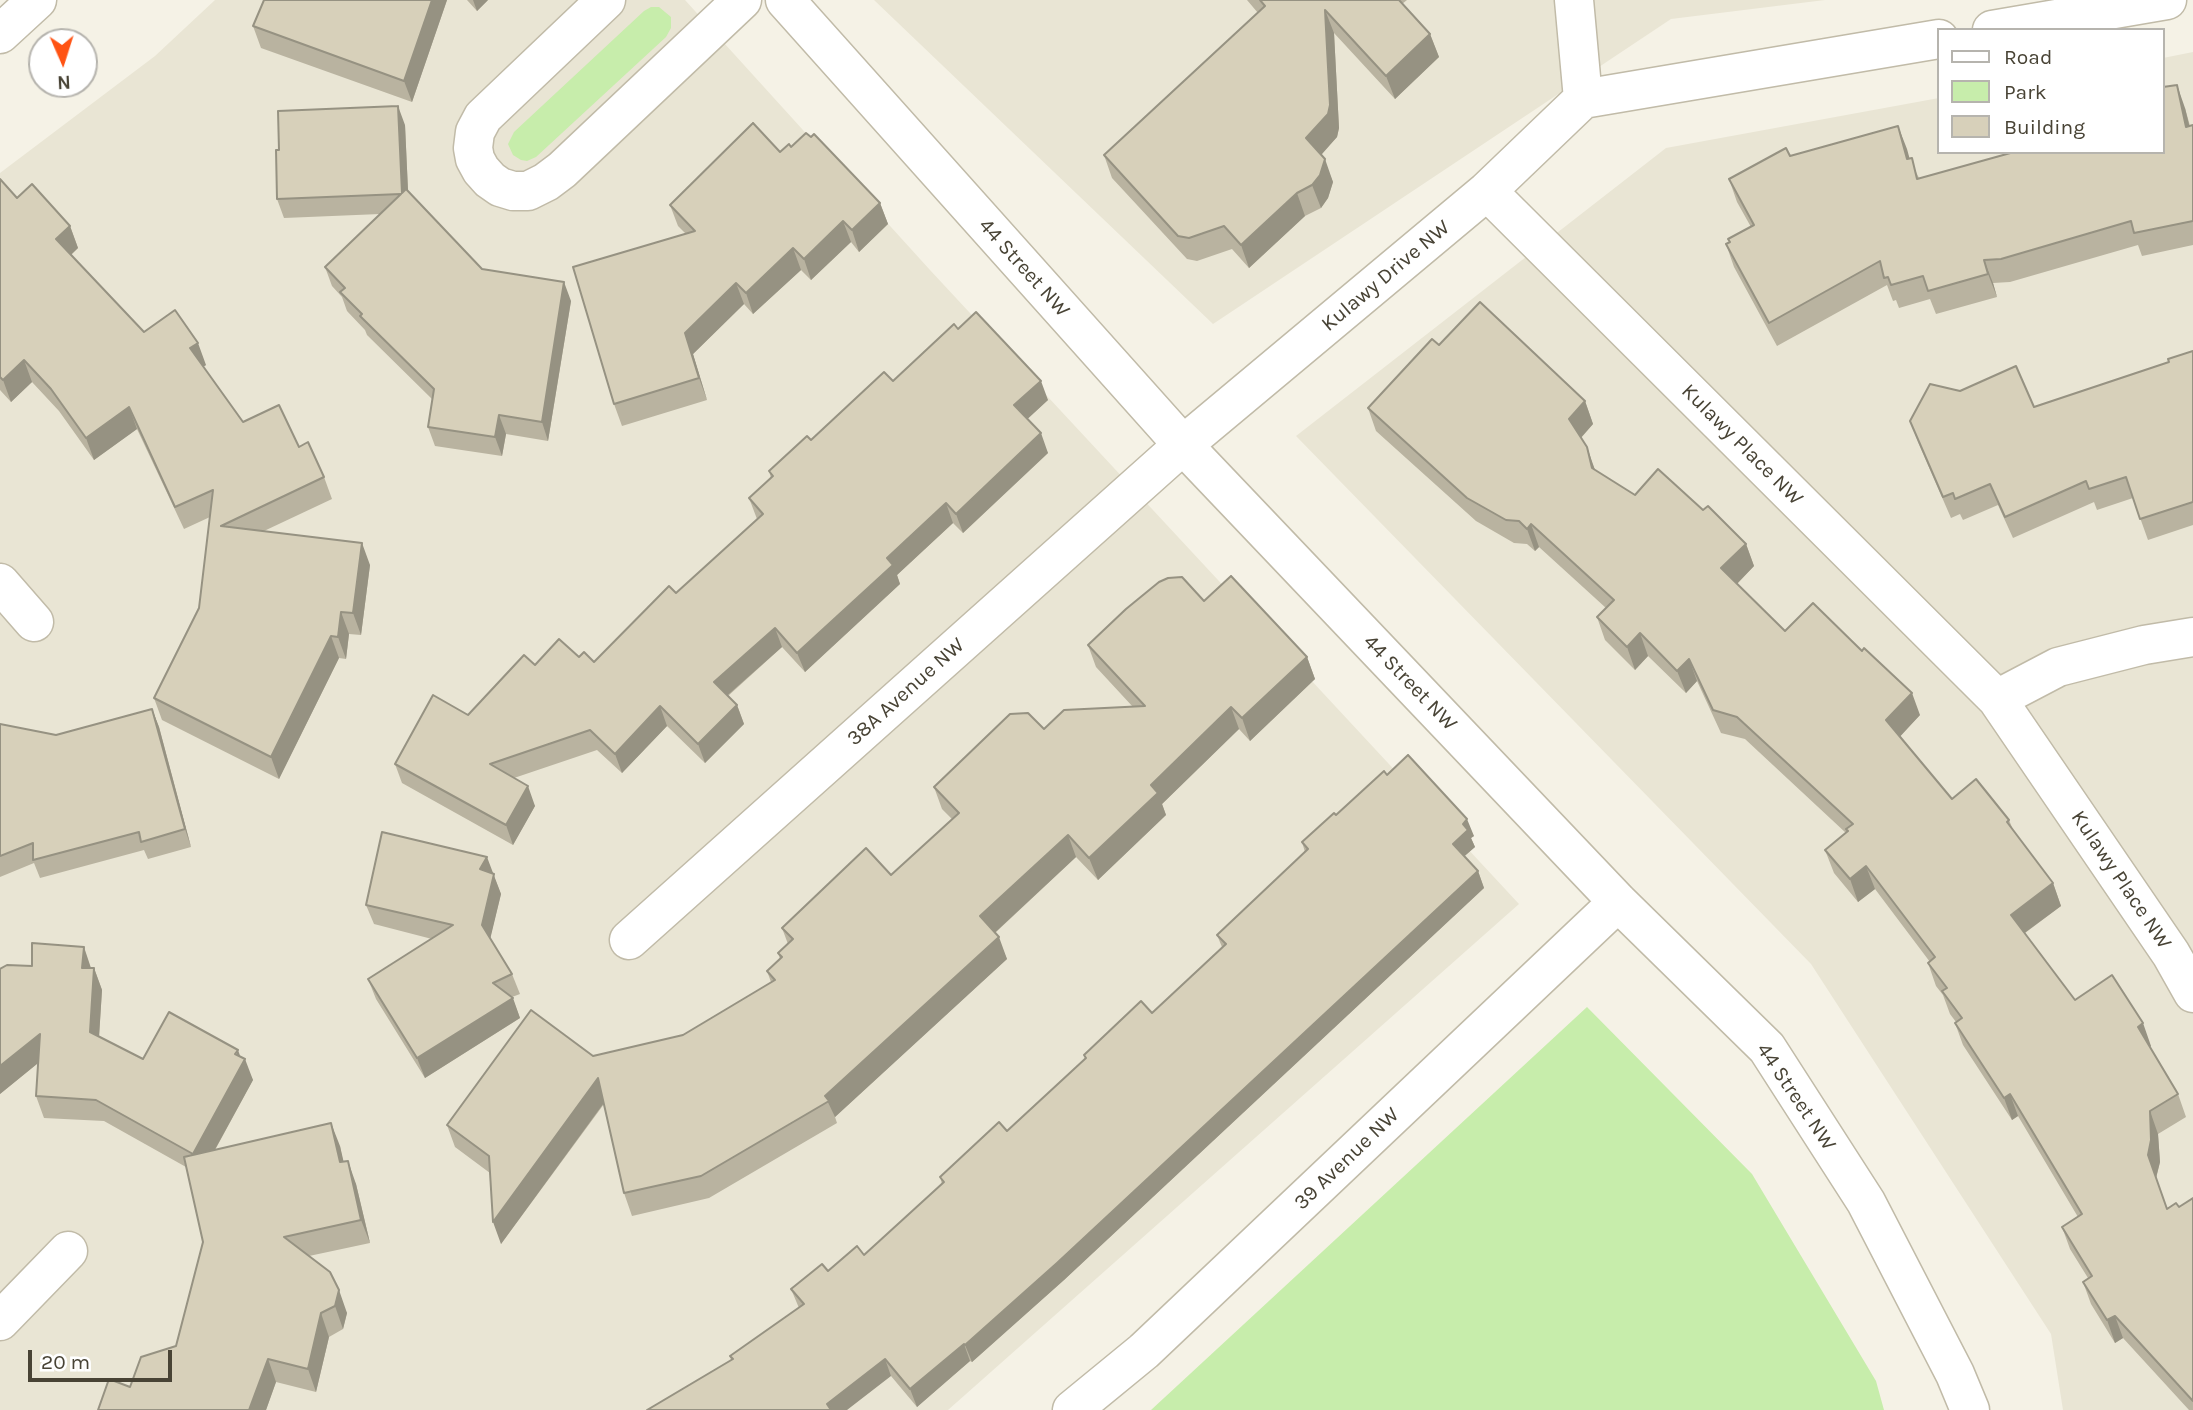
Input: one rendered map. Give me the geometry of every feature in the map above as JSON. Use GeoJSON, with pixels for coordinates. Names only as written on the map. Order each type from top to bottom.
{"type":"FeatureCollection","features":[{"type":"Feature","properties":{"kind":"street"},"geometry":{"type":"LineString","coordinates":[[0,34],[37,0]]}},
{"type":"Feature","properties":{"kind":"street"},"geometry":{"type":"LineString","coordinates":[[606,0],[483,117],[475,132],[475,159],[485,175],[500,187],[513,191],[528,191],[562,170],[742,0]]}},
{"type":"Feature","properties":{"kind":"street","name":"44 Street NW"},"geometry":{"type":"LineString","coordinates":[[785,0],[1183,445],[1618,902],[1767,1048],[1866,1202],[1955,1374],[1970,1410]]}},
{"type":"Feature","properties":{"kind":"street"},"geometry":{"type":"LineString","coordinates":[[1574,0],[1583,99],[1938,39]]}},
{"type":"Feature","properties":{"kind":"street"},"geometry":{"type":"LineString","coordinates":[[2004,28],[2167,0]]}},
{"type":"Feature","properties":{"kind":"street","name":"Kulawy Drive NW"},"geometry":{"type":"LineString","coordinates":[[1183,445],[1488,191],[1583,99]]}},
{"type":"Feature","properties":{"kind":"street","name":"Kulawy Place NW"},"geometry":{"type":"LineString","coordinates":[[1488,191],[1997,699],[2171,954],[2193,993]]}},
{"type":"Feature","properties":{"kind":"street","name":"38A Avenue NW"},"geometry":{"type":"LineString","coordinates":[[629,940],[1183,445]]}},
{"type":"Feature","properties":{"kind":"street"},"geometry":{"type":"LineString","coordinates":[[0,583],[34,622]]}},
{"type":"Feature","properties":{"kind":"street"},"geometry":{"type":"LineString","coordinates":[[1997,699],[2058,667],[2144,645],[2193,638]]}},
{"type":"Feature","properties":{"kind":"street","name":"39 Avenue NW"},"geometry":{"type":"LineString","coordinates":[[1072,1410],[1144,1352],[1618,902]]}},
{"type":"Feature","properties":{"kind":"street"},"geometry":{"type":"LineString","coordinates":[[0,1321],[68,1251]]}},
{"type":"Feature","properties":{"kind":"shaded area"},"geometry":{"type":"Polygon","coordinates":[[[215,0],[685,0],[930,270],[1519,904],[948,1410],[0,1410],[0,173],[155,56],[215,0]]]}},
{"type":"Feature","properties":{"kind":"shaded area"},"geometry":{"type":"Polygon","coordinates":[[[874,0],[1825,0],[1671,19],[1213,324],[874,0]]]}},
{"type":"Feature","properties":{"kind":"shaded area"},"geometry":{"type":"Polygon","coordinates":[[[2193,52],[2193,1410],[2063,1410],[2051,1334],[1811,964],[1296,436],[1666,148],[1938,98],[1938,154],[2165,154],[2165,58],[2193,52]]]}},
{"type":"Feature","properties":{"kind":"green space"},"geometry":{"type":"Polygon","coordinates":[[[651,7],[659,7],[671,17],[671,28],[666,37],[536,157],[527,161],[513,155],[508,144],[514,132],[651,7]]]}},
{"type":"Feature","properties":{"kind":"green space"},"geometry":{"type":"Polygon","coordinates":[[[1587,1007],[1752,1174],[1876,1381],[1884,1410],[1151,1410],[1587,1007]]]}},
{"type":"Feature","properties":{"kind":"building"},"geometry":{"type":"Polygon","coordinates":[[[264,0],[432,0],[404,81],[253,26],[264,0]]]}},
{"type":"Feature","properties":{"kind":"building"},"geometry":{"type":"Polygon","coordinates":[[[1260,0],[1399,0],[1430,34],[1386,76],[1325,10],[1330,105],[1328,114],[1306,138],[1325,159],[1320,175],[1312,185],[1297,193],[1241,245],[1224,226],[1189,238],[1178,236],[1104,155],[1265,6],[1260,0]]]}},
{"type":"Feature","properties":{"kind":"building"},"geometry":{"type":"Polygon","coordinates":[[[2177,85],[2186,127],[2193,125],[2193,221],[2134,233],[2131,221],[2001,259],[1984,260],[1988,274],[1928,291],[1923,276],[1891,285],[1888,277],[1884,278],[1880,261],[1769,323],[1726,244],[1730,242],[1728,239],[1754,225],[1729,179],[1786,148],[1790,156],[1898,126],[1907,159],[1912,158],[1917,179],[2007,154],[2165,154],[2165,87],[2177,85]]]}},
{"type":"Feature","properties":{"kind":"building"},"geometry":{"type":"Polygon","coordinates":[[[398,106],[402,193],[406,189],[482,269],[564,282],[542,422],[499,415],[495,437],[428,427],[434,389],[360,316],[362,314],[340,292],[345,288],[325,267],[401,194],[277,199],[278,111],[398,106]]]}},
{"type":"Feature","properties":{"kind":"building"},"geometry":{"type":"Polygon","coordinates":[[[753,123],[780,152],[789,144],[791,147],[806,133],[811,137],[814,134],[880,203],[852,230],[843,221],[804,259],[793,248],[746,293],[736,283],[685,333],[699,378],[614,404],[573,267],[695,231],[670,205],[753,123]]]}},
{"type":"Feature","properties":{"kind":"building"},"geometry":{"type":"Polygon","coordinates":[[[0,179],[17,198],[32,184],[70,226],[56,239],[144,332],[175,310],[198,343],[190,348],[243,422],[279,405],[299,447],[308,442],[324,477],[221,526],[362,543],[353,613],[341,612],[338,637],[331,636],[271,757],[154,698],[199,608],[213,490],[175,507],[129,407],[86,438],[51,389],[24,360],[3,380],[0,377],[0,179]]]}},
{"type":"Feature","properties":{"kind":"building"},"geometry":{"type":"Polygon","coordinates":[[[1480,302],[1585,401],[1569,419],[1587,447],[1592,468],[1635,495],[1658,469],[1703,510],[1708,506],[1746,544],[1721,568],[1785,631],[1813,603],[1862,651],[1864,648],[1912,693],[1886,720],[1952,799],[1976,779],[2009,820],[2007,822],[2053,883],[2011,915],[2075,1000],[2112,975],[2143,1023],[2138,1027],[2178,1094],[2150,1111],[2151,1140],[2148,1155],[2167,1209],[2176,1203],[2179,1207],[2193,1198],[2193,1401],[2115,1316],[2107,1320],[2083,1282],[2092,1276],[2062,1227],[2082,1214],[2010,1094],[2004,1098],[1955,1023],[1962,1018],[1942,991],[1947,988],[1928,963],[1935,957],[1866,866],[1850,879],[1825,850],[1853,824],[1737,717],[1713,710],[1689,659],[1677,671],[1640,633],[1627,647],[1597,617],[1614,600],[1531,524],[1527,529],[1519,521],[1506,520],[1467,498],[1368,408],[1432,339],[1439,345],[1480,302]]]}},
{"type":"Feature","properties":{"kind":"building"},"geometry":{"type":"Polygon","coordinates":[[[976,312],[1041,381],[1014,405],[1041,433],[956,514],[946,503],[887,558],[893,565],[797,653],[775,628],[714,682],[737,705],[698,744],[660,706],[615,754],[590,730],[490,764],[528,786],[506,825],[395,764],[433,695],[468,715],[524,655],[535,665],[559,639],[579,657],[584,652],[594,662],[669,586],[676,593],[763,514],[749,498],[773,476],[769,471],[807,436],[811,440],[884,372],[893,381],[954,324],[958,329],[976,312]]]}},
{"type":"Feature","properties":{"kind":"building"},"geometry":{"type":"Polygon","coordinates":[[[2193,351],[2193,502],[2140,519],[2126,477],[2089,489],[2086,481],[2005,517],[1990,484],[1955,499],[1953,493],[1943,497],[1910,421],[1930,384],[1960,391],[2016,366],[2034,407],[2169,362],[2168,359],[2193,351]]]}},
{"type":"Feature","properties":{"kind":"building"},"geometry":{"type":"Polygon","coordinates":[[[1231,576],[1307,657],[1242,718],[1231,707],[1151,785],[1158,793],[1089,858],[1068,835],[980,916],[999,937],[825,1096],[829,1101],[701,1176],[624,1193],[598,1078],[493,1222],[489,1156],[447,1125],[531,1010],[593,1056],[683,1035],[775,980],[767,971],[782,957],[778,953],[793,939],[782,928],[866,848],[891,875],[959,813],[934,787],[1010,714],[1028,713],[1044,729],[1064,710],[1145,706],[1088,645],[1126,609],[1159,582],[1168,578],[1182,577],[1204,601],[1231,576]]]}},
{"type":"Feature","properties":{"kind":"building"},"geometry":{"type":"Polygon","coordinates":[[[152,709],[185,829],[141,842],[139,832],[33,860],[33,843],[0,856],[0,724],[56,735],[152,709]]]}},
{"type":"Feature","properties":{"kind":"building"},"geometry":{"type":"Polygon","coordinates":[[[1408,755],[1467,819],[1463,824],[1468,830],[1453,844],[1478,871],[1057,1263],[965,1345],[910,1389],[885,1359],[827,1404],[831,1410],[647,1410],[733,1359],[730,1356],[804,1304],[791,1289],[822,1264],[828,1271],[857,1246],[864,1255],[944,1182],[940,1177],[999,1122],[1007,1131],[1086,1058],[1084,1055],[1141,1001],[1152,1013],[1226,944],[1217,935],[1308,849],[1302,842],[1384,771],[1387,775],[1408,755]]]}},
{"type":"Feature","properties":{"kind":"building"},"geometry":{"type":"Polygon","coordinates":[[[382,832],[487,857],[480,869],[494,874],[482,925],[512,974],[493,983],[513,998],[417,1058],[368,979],[453,925],[366,905],[382,832]]]}},
{"type":"Feature","properties":{"kind":"building"},"geometry":{"type":"Polygon","coordinates":[[[32,943],[84,947],[82,968],[94,968],[90,1032],[143,1059],[169,1012],[238,1050],[235,1054],[245,1059],[193,1154],[96,1100],[36,1096],[40,1034],[0,1066],[0,969],[7,965],[32,966],[32,943]]]}},
{"type":"Feature","properties":{"kind":"building"},"geometry":{"type":"Polygon","coordinates":[[[331,1123],[340,1162],[348,1161],[361,1220],[284,1237],[330,1272],[339,1290],[335,1306],[321,1313],[308,1369],[268,1359],[249,1410],[98,1410],[109,1379],[130,1387],[141,1357],[176,1346],[203,1242],[184,1157],[331,1123]]]}}]}
